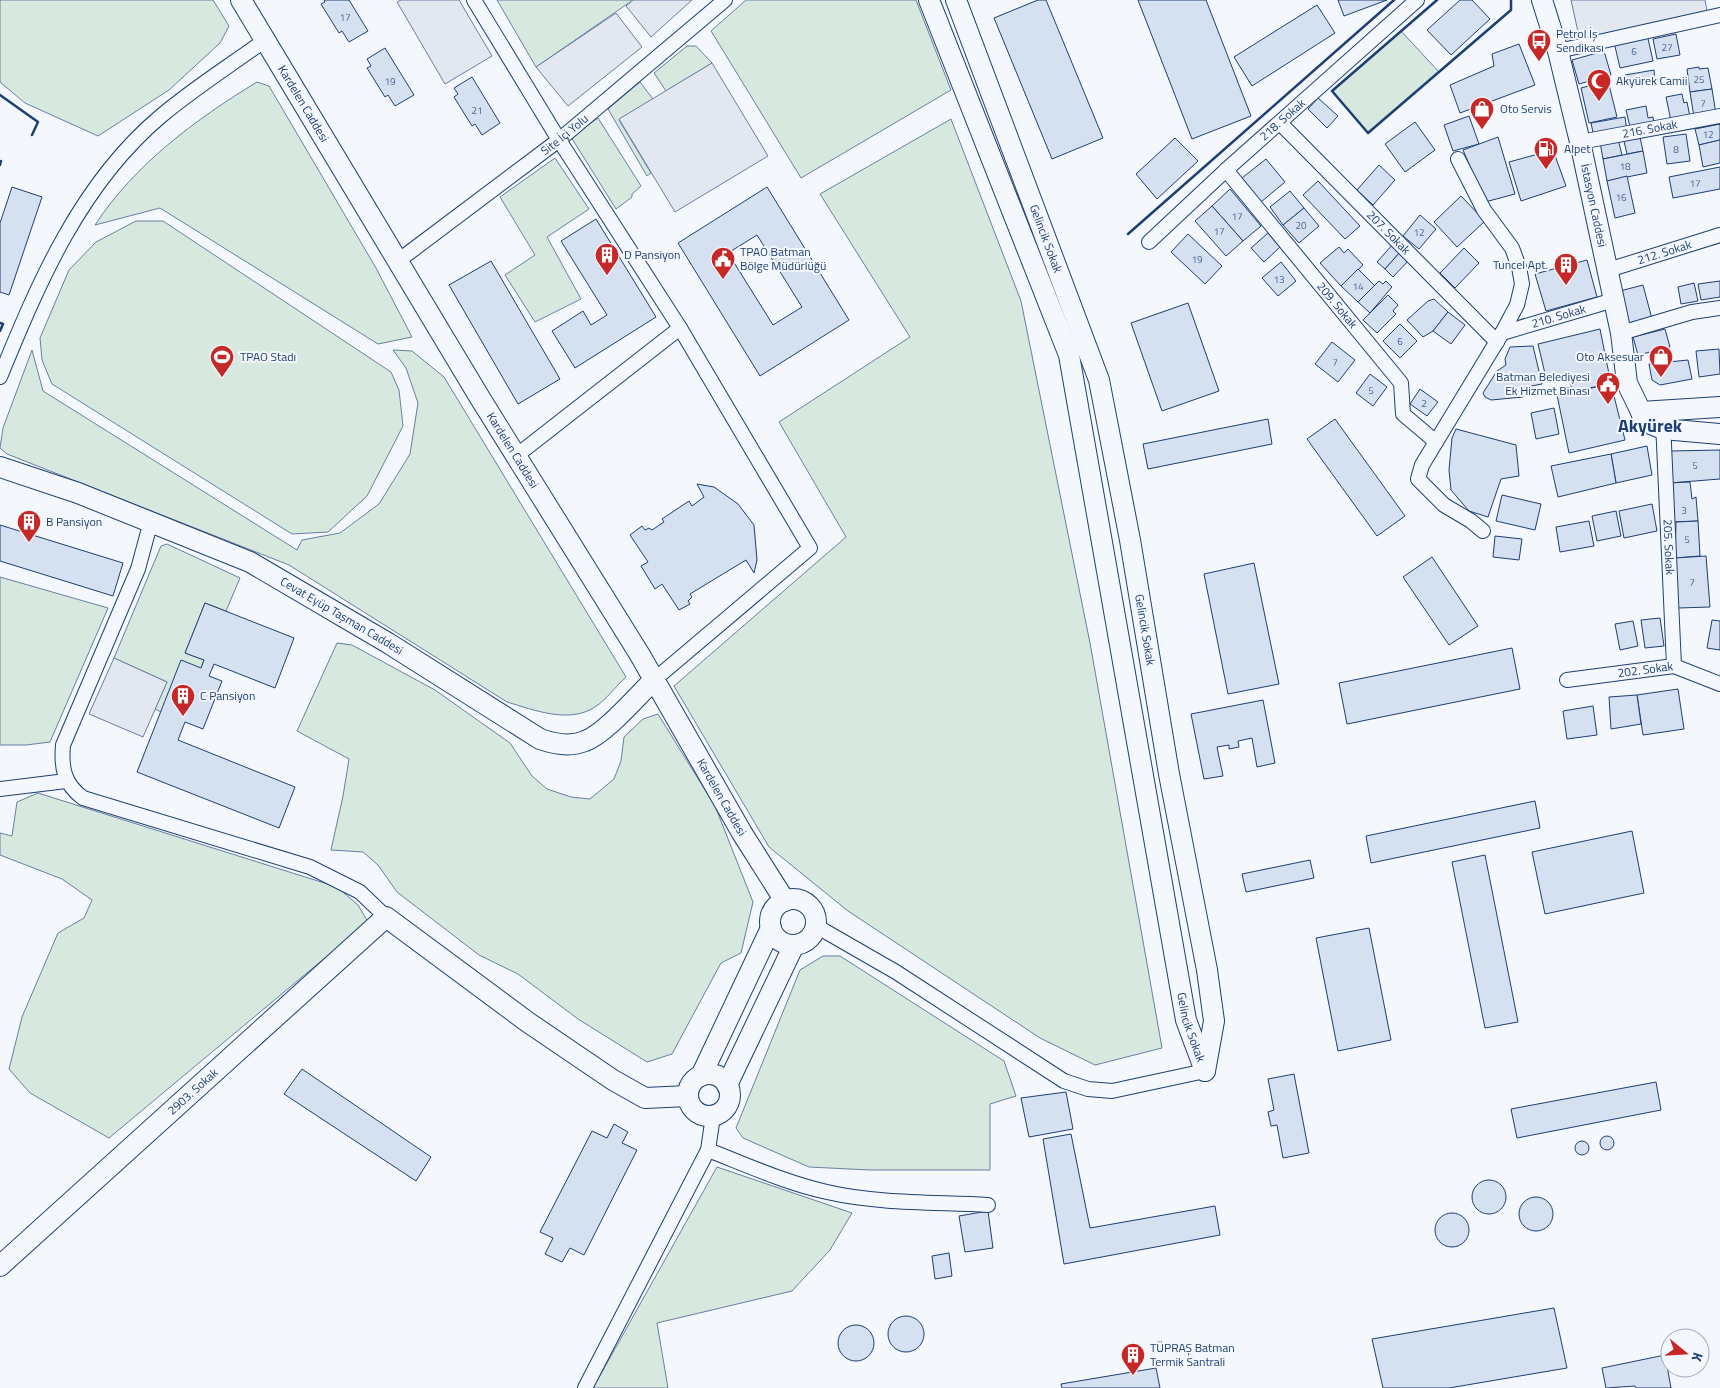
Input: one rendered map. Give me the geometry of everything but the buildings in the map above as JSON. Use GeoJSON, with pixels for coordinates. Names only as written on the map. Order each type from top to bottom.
{"type":"FeatureCollection","features":[{"type":"Feature","properties":{"kind":"street","name":"Kardelen Caddesi"},"geometry":{"type":"LineString","coordinates":[[242,0],[516,456],[654,680],[742,834],[785,901]]}},
{"type":"Feature","properties":{"kind":"street"},"geometry":{"type":"LineString","coordinates":[[474,0],[559,140],[680,328],[810,548],[654,680]]}},
{"type":"Feature","properties":{"kind":"street","name":"Site İçi Yolu"},"geometry":{"type":"LineString","coordinates":[[398,261],[559,140],[725,0]]}},
{"type":"Feature","properties":{"kind":"street","name":"Gelincik Sokak"},"geometry":{"type":"LineString","coordinates":[[929,0],[1069,355],[1186,1020],[1205,1072]]}},
{"type":"Feature","properties":{"kind":"street","name":"Gelincik Sokak"},"geometry":{"type":"LineString","coordinates":[[956,0],[1099,380],[1130,540],[1169,774],[1207,970],[1214,1021],[1205,1072]]}},
{"type":"Feature","properties":{"kind":"street","name":"218. Sokak"},"geometry":{"type":"LineString","coordinates":[[1150,242],[1226,170],[1417,0]]}},
{"type":"Feature","properties":{"kind":"street","name":"İstasyon Caddesi"},"geometry":{"type":"LineString","coordinates":[[1542,0],[1558,51],[1580,142],[1621,333],[1627,383],[1646,422],[1664,420]]}},
{"type":"Feature","properties":{"kind":"street"},"geometry":{"type":"LineString","coordinates":[[1558,51],[1659,27],[1720,15]]}},
{"type":"Feature","properties":{"kind":"street"},"geometry":{"type":"LineString","coordinates":[[0,378],[34,295],[55,252],[83,206],[114,163],[161,116],[265,40]]}},
{"type":"Feature","properties":{"kind":"street","name":"216. Sokak"},"geometry":{"type":"LineString","coordinates":[[1580,142],[1720,116]]}},
{"type":"Feature","properties":{"kind":"street","name":"207. Sokak"},"geometry":{"type":"LineString","coordinates":[[1280,123],[1500,338]]}},
{"type":"Feature","properties":{"kind":"street"},"geometry":{"type":"LineString","coordinates":[[1458,159],[1484,210],[1512,248],[1519,267],[1522,284],[1517,305],[1500,338],[1422,465],[1418,479],[1444,505],[1471,521],[1483,531]]}},
{"type":"Feature","properties":{"kind":"street","name":"209. Sokak"},"geometry":{"type":"LineString","coordinates":[[1226,170],[1401,383],[1403,414],[1436,442]]}},
{"type":"Feature","properties":{"kind":"street","name":"212. Sokak"},"geometry":{"type":"LineString","coordinates":[[1608,270],[1720,235]]}},
{"type":"Feature","properties":{"kind":"street","name":"210. Sokak"},"geometry":{"type":"LineString","coordinates":[[1500,338],[1614,300]]}},
{"type":"Feature","properties":{"kind":"street"},"geometry":{"type":"LineString","coordinates":[[1621,333],[1692,312],[1720,308]]}},
{"type":"Feature","properties":{"kind":"street"},"geometry":{"type":"LineString","coordinates":[[516,456],[680,328]]}},
{"type":"Feature","properties":{"kind":"street"},"geometry":{"type":"LineString","coordinates":[[1076,396],[1099,380]]}},
{"type":"Feature","properties":{"kind":"street"},"geometry":{"type":"LineString","coordinates":[[1664,420],[1720,407]]}},
{"type":"Feature","properties":{"kind":"street"},"geometry":{"type":"LineString","coordinates":[[1664,420],[1720,434]]}},
{"type":"Feature","properties":{"kind":"street","name":"205. Sokak"},"geometry":{"type":"LineString","coordinates":[[1664,420],[1674,666]]}},
{"type":"Feature","properties":{"kind":"street","name":"Cevat Eyüp Taşman Caddesi"},"geometry":{"type":"LineString","coordinates":[[0,467],[78,493],[250,562],[388,643],[510,722],[540,739],[556,745],[584,742],[599,733],[654,680]]}},
{"type":"Feature","properties":{"kind":"street"},"geometry":{"type":"LineString","coordinates":[[151,521],[138,568],[63,745],[62,764],[66,781],[83,798],[310,867],[360,892],[386,917],[529,1023],[613,1080],[646,1098],[688,1096]]}},
{"type":"Feature","properties":{"kind":"street","name":"202. Sokak"},"geometry":{"type":"LineString","coordinates":[[1567,680],[1674,666],[1720,684]]}},
{"type":"Feature","properties":{"kind":"street"},"geometry":{"type":"LineString","coordinates":[[0,789],[66,781]]}},
{"type":"Feature","properties":{"kind":"street"},"geometry":{"type":"LineString","coordinates":[[771,928],[780,941],[794,945],[808,940],[816,926],[814,913],[805,903],[799,900],[785,901],[772,914],[771,928],[701,1076],[691,1084],[688,1096],[693,1110],[706,1116],[713,1116],[719,1114],[728,1104],[730,1098],[727,1085],[794,945]]}},
{"type":"Feature","properties":{"kind":"street","name":"2903. Sokak"},"geometry":{"type":"LineString","coordinates":[[0,1266],[386,917]]}},
{"type":"Feature","properties":{"kind":"street"},"geometry":{"type":"LineString","coordinates":[[816,926],[896,972],[1064,1081],[1088,1089],[1112,1091],[1205,1072]]}},
{"type":"Feature","properties":{"kind":"street"},"geometry":{"type":"LineString","coordinates":[[701,1076],[713,1074],[727,1085]]}},
{"type":"Feature","properties":{"kind":"street"},"geometry":{"type":"LineString","coordinates":[[584,1388],[708,1150],[713,1116]]}},
{"type":"Feature","properties":{"kind":"street"},"geometry":{"type":"LineString","coordinates":[[708,1150],[771,1174],[828,1192],[892,1200],[988,1205]]}},
{"type":"Feature","properties":{"kind":"shaded area"},"geometry":{"type":"Polygon","coordinates":[[[0,0],[213,0],[229,26],[220,43],[169,90],[98,136],[25,103],[0,82],[0,0]]]}},
{"type":"Feature","properties":{"kind":"shaded area"},"geometry":{"type":"Polygon","coordinates":[[[401,0],[459,0],[492,56],[445,84],[397,2],[401,0]]]}},
{"type":"Feature","properties":{"kind":"shaded area"},"geometry":{"type":"Polygon","coordinates":[[[497,0],[633,0],[536,67],[497,0]]]}},
{"type":"Feature","properties":{"kind":"shaded area"},"geometry":{"type":"Polygon","coordinates":[[[633,0],[692,0],[651,37],[626,6],[633,0]]]}},
{"type":"Feature","properties":{"kind":"shaded area"},"geometry":{"type":"Polygon","coordinates":[[[746,0],[916,0],[951,90],[801,178],[711,31],[746,0]]]}},
{"type":"Feature","properties":{"kind":"shaded area"},"geometry":{"type":"Polygon","coordinates":[[[1571,0],[1705,0],[1708,16],[1580,41],[1571,0]]]}},
{"type":"Feature","properties":{"kind":"shaded area"},"geometry":{"type":"Polygon","coordinates":[[[616,13],[642,47],[568,106],[536,67],[616,13]]]}},
{"type":"Feature","properties":{"kind":"shaded area"},"geometry":{"type":"Polygon","coordinates":[[[1401,31],[1439,72],[1368,133],[1332,91],[1401,31]]]}},
{"type":"Feature","properties":{"kind":"shaded area"},"geometry":{"type":"Polygon","coordinates":[[[687,46],[696,46],[712,63],[666,91],[654,73],[687,46]]]}},
{"type":"Feature","properties":{"kind":"shaded area"},"geometry":{"type":"Polygon","coordinates":[[[712,63],[768,156],[675,212],[619,119],[712,63]]]}},
{"type":"Feature","properties":{"kind":"shaded area"},"geometry":{"type":"Polygon","coordinates":[[[257,82],[269,86],[376,268],[412,337],[378,344],[160,208],[95,225],[111,203],[147,163],[189,128],[257,82]]]}},
{"type":"Feature","properties":{"kind":"shaded area"},"geometry":{"type":"Polygon","coordinates":[[[640,82],[653,99],[619,120],[651,173],[647,176],[608,109],[640,82]]]}},
{"type":"Feature","properties":{"kind":"shaded area"},"geometry":{"type":"Polygon","coordinates":[[[598,118],[641,186],[632,194],[632,197],[616,209],[571,137],[598,118]]]}},
{"type":"Feature","properties":{"kind":"shaded area"},"geometry":{"type":"Polygon","coordinates":[[[951,119],[1021,301],[1090,643],[1162,1048],[1095,1065],[1040,1038],[848,911],[769,847],[674,686],[846,537],[779,422],[910,337],[820,194],[951,119]]]}},
{"type":"Feature","properties":{"kind":"shaded area"},"geometry":{"type":"Polygon","coordinates":[[[555,158],[589,209],[547,237],[581,299],[535,322],[505,275],[535,255],[500,197],[555,158]]]}},
{"type":"Feature","properties":{"kind":"shaded area","name":"TPAO Stadı"},"geometry":{"type":"Polygon","coordinates":[[[136,221],[163,221],[391,372],[399,390],[403,426],[367,496],[328,532],[292,534],[52,384],[42,360],[40,338],[69,270],[96,242],[136,221]]]}},
{"type":"Feature","properties":{"kind":"shaded area"},"geometry":{"type":"Polygon","coordinates":[[[32,350],[43,391],[297,550],[302,540],[340,533],[379,504],[410,454],[418,403],[406,368],[393,350],[412,351],[444,377],[626,677],[595,707],[574,715],[540,712],[507,702],[289,565],[7,454],[0,448],[3,428],[32,350]]]}},
{"type":"Feature","properties":{"kind":"shaded area"},"geometry":{"type":"Polygon","coordinates":[[[167,544],[240,578],[226,611],[205,603],[185,653],[204,660],[201,668],[161,712],[155,709],[167,682],[114,658],[161,546],[167,544]]]}},
{"type":"Feature","properties":{"kind":"shaded area"},"geometry":{"type":"Polygon","coordinates":[[[0,577],[108,608],[50,742],[26,745],[0,745],[0,577]]]}},
{"type":"Feature","properties":{"kind":"shaded area"},"geometry":{"type":"Polygon","coordinates":[[[337,643],[352,645],[435,690],[510,743],[532,776],[547,789],[571,797],[590,799],[614,779],[621,761],[624,737],[643,719],[658,714],[715,806],[753,902],[741,953],[721,963],[672,1054],[647,1062],[578,1019],[518,974],[479,955],[397,892],[378,865],[363,852],[331,850],[349,759],[297,731],[337,643]]]}},
{"type":"Feature","properties":{"kind":"shaded area"},"geometry":{"type":"Polygon","coordinates":[[[114,658],[167,682],[143,737],[89,714],[114,658]]]}},
{"type":"Feature","properties":{"kind":"shaded area"},"geometry":{"type":"Polygon","coordinates":[[[38,793],[337,887],[358,905],[368,922],[109,1138],[30,1093],[9,1069],[22,1017],[58,933],[84,918],[92,900],[62,879],[0,855],[0,833],[12,836],[17,802],[38,793]]]}},
{"type":"Feature","properties":{"kind":"shaded area"},"geometry":{"type":"Polygon","coordinates":[[[823,956],[840,956],[1004,1061],[1016,1096],[990,1104],[990,1170],[870,1170],[809,1167],[743,1138],[736,1128],[800,970],[823,956]]]}},
{"type":"Feature","properties":{"kind":"shaded area"},"geometry":{"type":"Polygon","coordinates":[[[717,1167],[852,1213],[830,1250],[792,1291],[657,1323],[668,1388],[593,1388],[717,1167]]]}},
{"type":"Feature","properties":{"kind":"wall"},"geometry":{"type":"LineString","coordinates":[[1128,234],[1394,0]]}},
{"type":"Feature","properties":{"kind":"wall"},"geometry":{"type":"LineString","coordinates":[[1437,0],[1332,91],[1368,133],[1511,10],[1511,0]]}},
{"type":"Feature","properties":{"kind":"wall"},"geometry":{"type":"LineString","coordinates":[[0,95],[38,122],[32,135]]}},
{"type":"Feature","properties":{"kind":"wall"},"geometry":{"type":"LineString","coordinates":[[0,165],[1,161]]}},
{"type":"Feature","properties":{"kind":"wall"},"geometry":{"type":"LineString","coordinates":[[0,323],[3,324],[0,331]]}},
{"type":"Feature","properties":{"kind":"place","name":"Petrol İş Sendikası"},"geometry":{"type":"Point","coordinates":[1539,62]}},
{"type":"Feature","properties":{"kind":"place","name":"Akyürek Camii"},"geometry":{"type":"Point","coordinates":[1599,102]}},
{"type":"Feature","properties":{"kind":"place","name":"Oto Servis"},"geometry":{"type":"Point","coordinates":[1482,130]}},
{"type":"Feature","properties":{"kind":"place","name":"Alpet"},"geometry":{"type":"Point","coordinates":[1546,170]}},
{"type":"Feature","properties":{"kind":"place","name":"D Pansiyon"},"geometry":{"type":"Point","coordinates":[607,276]}},
{"type":"Feature","properties":{"kind":"place","name":"TPAO Batman Bölge Müdürlüğü"},"geometry":{"type":"Point","coordinates":[723,280]}},
{"type":"Feature","properties":{"kind":"place","name":"Tuncel Apt."},"geometry":{"type":"Point","coordinates":[1566,286]}},
{"type":"Feature","properties":{"kind":"place","name":"TPAO Stadı"},"geometry":{"type":"Point","coordinates":[222,378]}},
{"type":"Feature","properties":{"kind":"place","name":"Oto Aksesuar"},"geometry":{"type":"Point","coordinates":[1661,378]}},
{"type":"Feature","properties":{"kind":"place","name":"Batman Belediyesi Ek Hizmet Binası"},"geometry":{"type":"Point","coordinates":[1608,405]}},
{"type":"Feature","properties":{"kind":"place","name":"B Pansiyon"},"geometry":{"type":"Point","coordinates":[29,543]}},
{"type":"Feature","properties":{"kind":"place","name":"C Pansiyon"},"geometry":{"type":"Point","coordinates":[183,717]}},
{"type":"Feature","properties":{"kind":"place","name":"TÜPRAŞ Batman Termik Santrali"},"geometry":{"type":"Point","coordinates":[1133,1376]}},
{"type":"Feature","properties":{"kind":"district","name":"Akyürek"},"geometry":{"type":"Point","coordinates":[1650,426]}}]}
